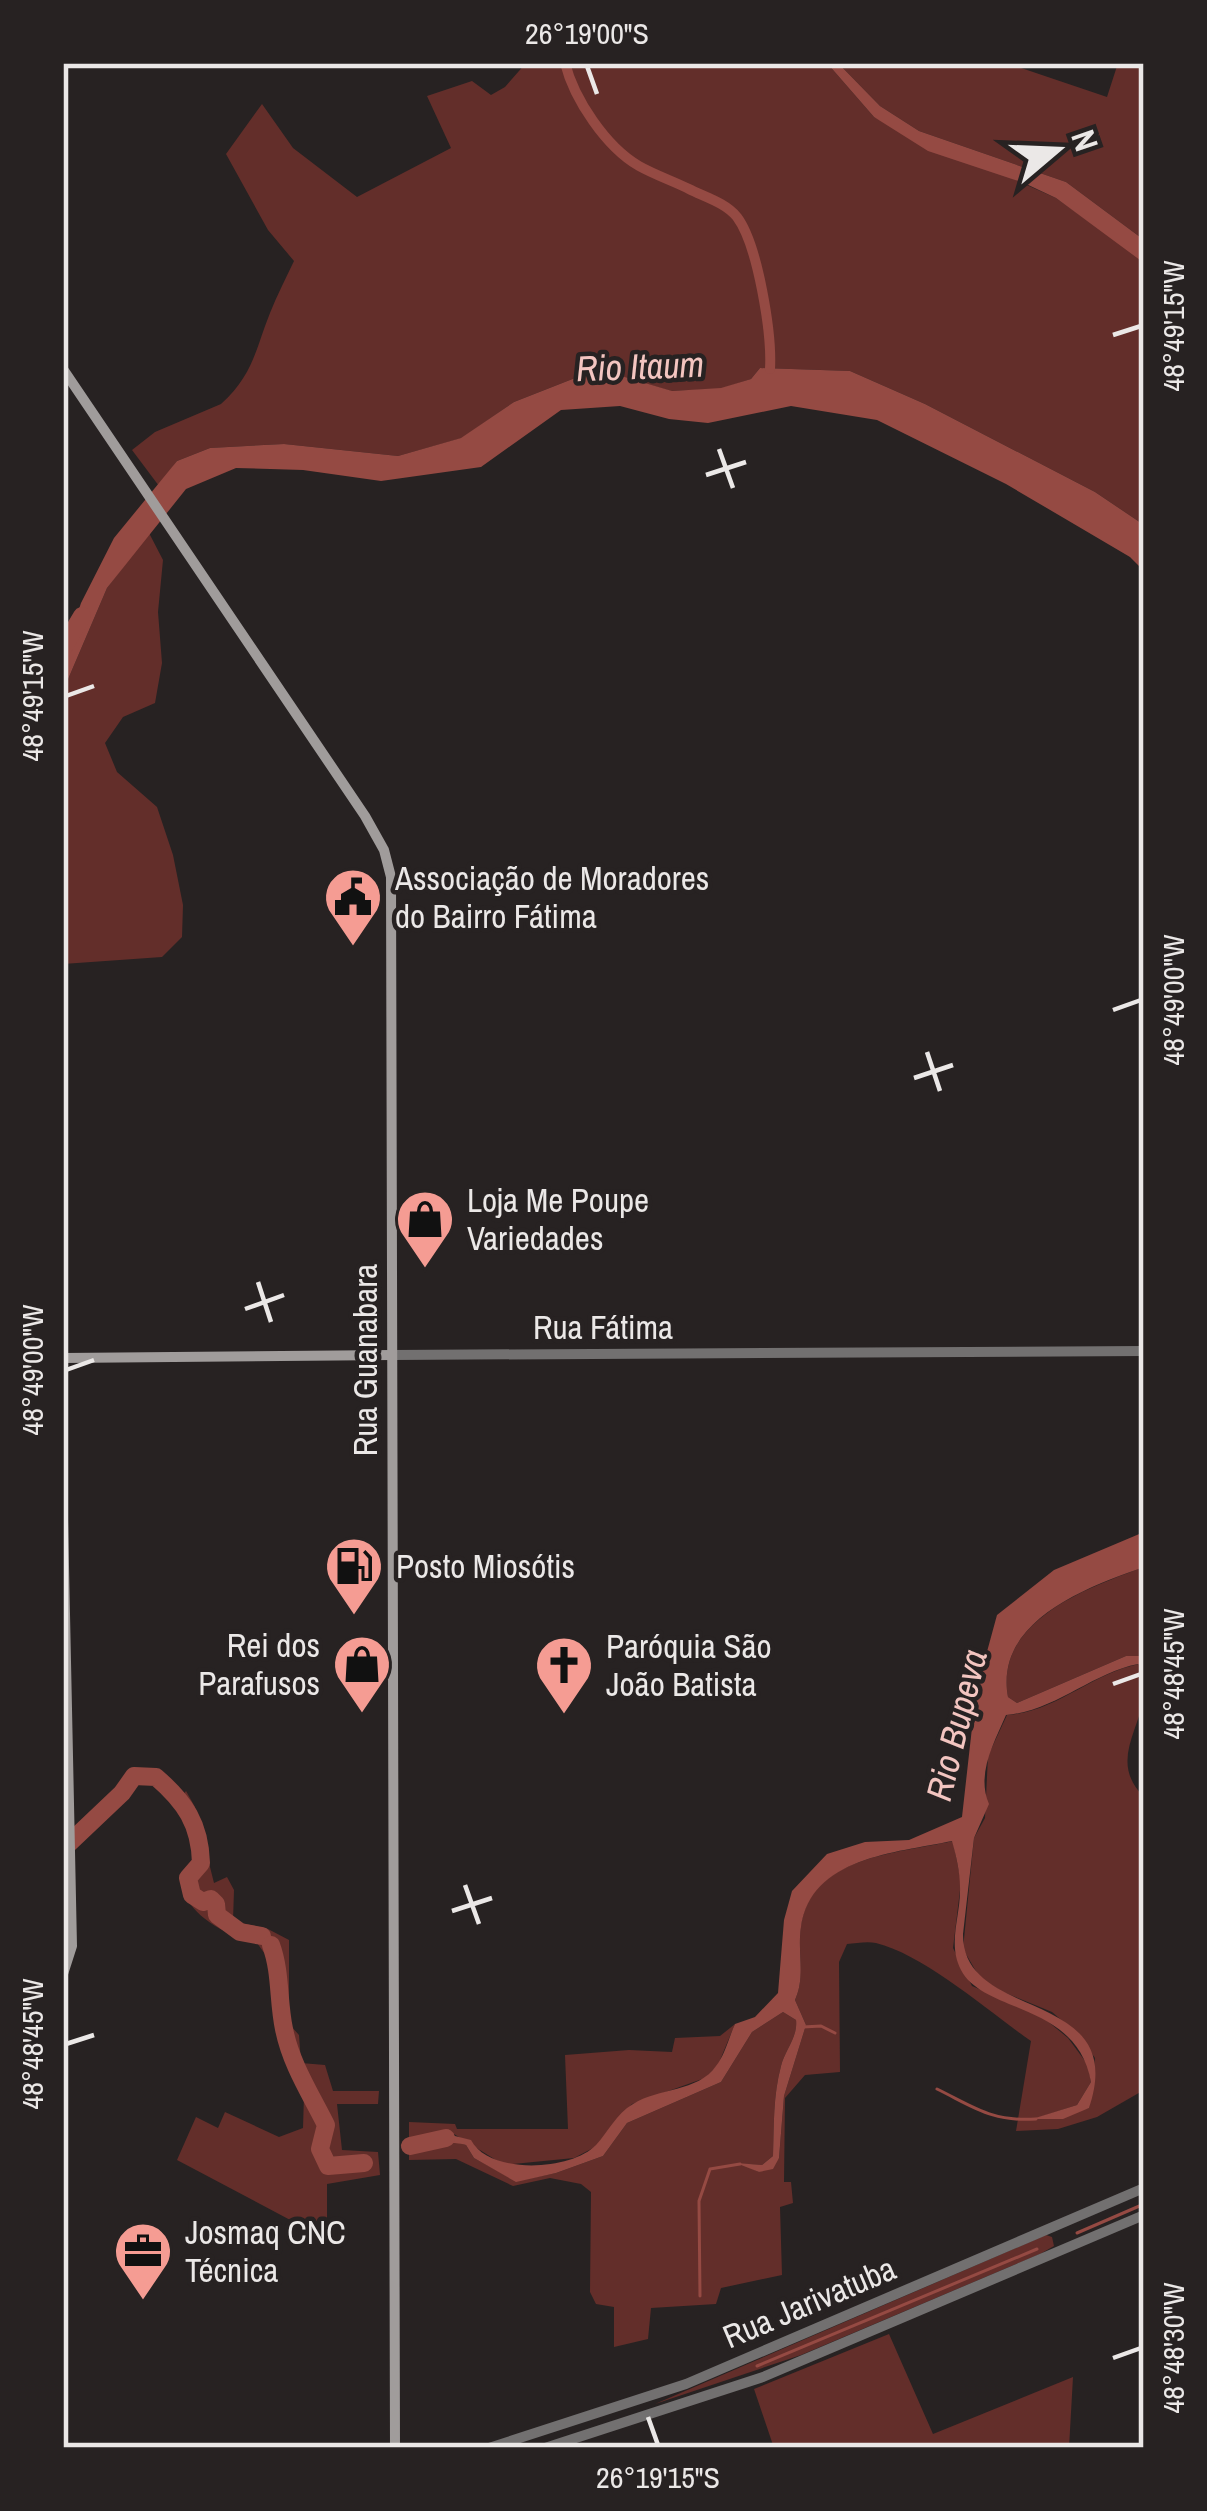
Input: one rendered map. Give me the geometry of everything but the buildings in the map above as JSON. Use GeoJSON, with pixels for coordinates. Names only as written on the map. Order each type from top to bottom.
{"type":"FeatureCollection","features":[{"type":"Feature","properties":{"kind":"main road","name":"Rua Guanabara"},"geometry":{"type":"LineString","coordinates":[[63,369],[365,816],[388,863],[396,2447]]}},
{"type":"Feature","properties":{"kind":"main road","name":"Rua Fátima"},"geometry":{"type":"LineString","coordinates":[[63,1358],[392,1355]]}},
{"type":"Feature","properties":{"kind":"main road"},"geometry":{"type":"LineString","coordinates":[[63,1519],[72,1946],[63,1974]]}},
{"type":"Feature","properties":{"kind":"street","name":"Rua Fátima"},"geometry":{"type":"LineString","coordinates":[[392,1355],[1144,1352]]}},
{"type":"Feature","properties":{"kind":"street","name":"Rua Jarivatuba"},"geometry":{"type":"LineString","coordinates":[[489,2448],[686,2384],[1144,2188]]}},
{"type":"Feature","properties":{"kind":"street","name":"Rua Jarivatuba"},"geometry":{"type":"LineString","coordinates":[[545,2448],[781,2370],[1144,2215]]}},
{"type":"Feature","properties":{"kind":"shaded area"},"geometry":{"type":"Polygon","coordinates":[[[526,63],[827,63],[874,117],[1056,198],[1133,253],[1144,263],[1144,525],[1095,492],[925,404],[850,371],[760,368],[751,379],[720,389],[671,391],[598,369],[514,402],[462,438],[398,456],[284,444],[210,448],[177,461],[159,486],[132,450],[155,432],[221,404],[232,393],[252,362],[294,261],[268,230],[226,154],[262,104],[293,148],[357,197],[451,148],[427,96],[472,81],[491,95],[526,63]]]}},
{"type":"Feature","properties":{"kind":"shaded area"},"geometry":{"type":"Polygon","coordinates":[[[827,63],[838,63],[880,106],[919,131],[1066,182],[1144,240],[1144,263],[1056,198],[928,151],[874,117],[827,63]]]}},
{"type":"Feature","properties":{"kind":"shaded area"},"geometry":{"type":"Polygon","coordinates":[[[838,63],[1006,63],[1107,97],[1118,63],[1144,63],[1144,240],[1066,182],[919,131],[880,106],[838,63]]]}},
{"type":"Feature","properties":{"kind":"shaded area"},"geometry":{"type":"Polygon","coordinates":[[[760,368],[850,371],[925,404],[1095,492],[1144,525],[1144,571],[1130,557],[1006,484],[877,420],[791,406],[708,423],[620,406],[561,410],[481,467],[381,481],[303,470],[236,468],[186,489],[107,588],[63,691],[63,657],[81,603],[114,538],[177,461],[210,448],[284,444],[398,456],[461,438],[514,402],[598,369],[672,391],[721,388],[751,379],[760,368]]]}},
{"type":"Feature","properties":{"kind":"shaded area"},"geometry":{"type":"Polygon","coordinates":[[[149,533],[163,560],[158,612],[162,663],[155,703],[123,717],[105,743],[117,772],[157,807],[183,905],[182,937],[162,957],[63,964],[63,691],[107,588],[149,533]]]}},
{"type":"Feature","properties":{"kind":"shaded area"},"geometry":{"type":"Polygon","coordinates":[[[1144,1532],[1144,1567],[1049,1611],[1015,1647],[1007,1670],[1008,1697],[1017,1703],[1126,1656],[1144,1656],[1144,1668],[1138,1664],[1121,1669],[1041,1707],[1006,1715],[986,1770],[989,1804],[974,1838],[963,1934],[970,1962],[988,1982],[1067,2023],[1086,2042],[1095,2069],[1089,2108],[1063,2119],[1032,2119],[1077,2105],[1091,2082],[1082,2056],[1068,2037],[1050,2023],[989,1995],[961,1970],[955,1940],[960,1881],[952,1841],[859,1862],[821,1886],[808,1904],[801,1927],[795,2000],[806,2025],[784,2096],[779,2158],[773,2169],[759,2172],[736,2163],[762,2165],[773,2156],[778,2077],[796,2026],[796,2020],[783,2012],[752,2032],[721,2082],[627,2123],[603,2156],[556,2173],[516,2182],[474,2158],[466,2145],[422,2142],[443,2133],[471,2140],[481,2151],[512,2164],[568,2160],[596,2145],[633,2104],[708,2074],[722,2057],[735,2024],[755,2017],[778,1993],[784,1920],[792,1891],[827,1854],[865,1842],[909,1840],[962,1817],[976,1692],[997,1615],[1054,1570],[1144,1532]]]}},
{"type":"Feature","properties":{"kind":"shaded area"},"geometry":{"type":"Polygon","coordinates":[[[1144,1567],[1144,1656],[1126,1656],[1017,1703],[1008,1697],[1007,1670],[1030,1628],[1072,1597],[1144,1567]]]}},
{"type":"Feature","properties":{"kind":"shaded area"},"geometry":{"type":"Polygon","coordinates":[[[1139,1664],[1144,1668],[1145,1694],[1127,1760],[1134,1784],[1144,1797],[1144,2090],[1097,2117],[1058,2129],[1016,2131],[1031,2041],[915,1959],[876,1943],[847,1944],[839,1962],[840,2072],[805,2075],[785,2098],[784,2182],[791,2182],[793,2203],[780,2207],[782,2275],[721,2288],[716,2304],[651,2308],[648,2339],[614,2347],[614,2307],[596,2304],[590,2292],[591,2192],[581,2184],[550,2178],[513,2186],[456,2159],[409,2160],[409,2122],[455,2124],[457,2129],[568,2129],[565,2055],[672,2052],[675,2038],[720,2036],[735,2024],[718,2065],[705,2078],[632,2104],[595,2147],[574,2158],[504,2165],[454,2134],[436,2145],[452,2141],[466,2145],[474,2158],[516,2181],[603,2156],[627,2123],[721,2082],[752,2032],[783,2012],[796,2020],[796,2026],[778,2077],[773,2156],[762,2165],[742,2164],[759,2172],[779,2158],[784,2096],[806,2025],[795,2000],[801,1926],[808,1903],[821,1885],[859,1862],[953,1841],[961,1882],[953,1948],[972,1986],[1040,2015],[1068,2038],[1088,2065],[1091,2082],[1077,2105],[1040,2117],[1089,2108],[1095,2058],[1079,2035],[1052,2012],[980,1978],[963,1949],[974,1838],[985,1818],[988,1756],[1007,1715],[1042,1707],[1105,1675],[1139,1664]]]}},
{"type":"Feature","properties":{"kind":"shaded area"},"geometry":{"type":"Polygon","coordinates":[[[186,1791],[195,1807],[214,1883],[227,1877],[234,1890],[233,1921],[268,1929],[289,1940],[289,2024],[299,2035],[301,2063],[325,2065],[333,2091],[379,2091],[378,2104],[337,2104],[342,2150],[378,2152],[380,2175],[327,2184],[327,2231],[294,2222],[177,2160],[196,2117],[218,2128],[225,2112],[279,2137],[303,2128],[304,2095],[276,2022],[270,1961],[257,1943],[206,1919],[185,1894],[186,1879],[197,1857],[178,1802],[186,1791]]]}},
{"type":"Feature","properties":{"kind":"shaded area"},"geometry":{"type":"Polygon","coordinates":[[[1046,2235],[1052,2237],[1054,2246],[1040,2254],[801,2355],[655,2404],[1046,2235]]]}},
{"type":"Feature","properties":{"kind":"shaded area"},"geometry":{"type":"Polygon","coordinates":[[[889,2334],[933,2434],[1073,2377],[1069,2448],[774,2448],[754,2389],[889,2334]]]}},
{"type":"Feature","properties":{"kind":"waterway"},"geometry":{"type":"LineString","coordinates":[[565,63],[584,106],[603,135],[627,158],[715,201],[737,217],[762,290],[770,369]]}},
{"type":"Feature","properties":{"kind":"waterway","name":"Rio Itaum"},"geometry":{"type":"LineString","coordinates":[[63,648],[82,616]]}},
{"type":"Feature","properties":{"kind":"waterway","name":"Rio Bupeva"},"geometry":{"type":"LineString","coordinates":[[63,1849],[134,1776],[156,1777],[183,1805],[198,1837],[201,1863],[188,1878],[192,1895],[203,1902],[211,1899],[217,1915],[240,1932],[262,1936]]}},
{"type":"Feature","properties":{"kind":"waterway","name":"Rio Bupeva"},"geometry":{"type":"LineString","coordinates":[[271,1945],[287,2042],[326,2125],[320,2149],[328,2166],[364,2163]]}},
{"type":"Feature","properties":{"kind":"waterway"},"geometry":{"type":"LineString","coordinates":[[803,2027],[821,2026],[835,2033]]}},
{"type":"Feature","properties":{"kind":"waterway"},"geometry":{"type":"LineString","coordinates":[[937,2089],[995,2116],[1036,2119]]}},
{"type":"Feature","properties":{"kind":"waterway","name":"Rio Bupeva"},"geometry":{"type":"LineString","coordinates":[[410,2146],[446,2138]]}},
{"type":"Feature","properties":{"kind":"waterway"},"geometry":{"type":"LineString","coordinates":[[700,2296],[699,2201],[710,2169],[740,2164]]}},
{"type":"Feature","properties":{"kind":"waterway"},"geometry":{"type":"LineString","coordinates":[[1077,2233],[1144,2204]]}},
{"type":"Feature","properties":{"kind":"waterway"},"geometry":{"type":"LineString","coordinates":[[757,2366],[1037,2249]]}},
{"type":"Feature","properties":{"kind":"place","name":"Associação de Moradores do Bairro Fátima"},"geometry":{"type":"Point","coordinates":[353,948]}},
{"type":"Feature","properties":{"kind":"place","name":"Loja Me Poupe Variedades"},"geometry":{"type":"Point","coordinates":[425,1270]}},
{"type":"Feature","properties":{"kind":"place","name":"Posto Miosótis"},"geometry":{"type":"Point","coordinates":[354,1617]}},
{"type":"Feature","properties":{"kind":"place","name":"Rei dos Parafusos"},"geometry":{"type":"Point","coordinates":[362,1715]}},
{"type":"Feature","properties":{"kind":"place","name":"Paróquia São João Batista"},"geometry":{"type":"Point","coordinates":[564,1716]}},
{"type":"Feature","properties":{"kind":"place","name":"Josmaq CNC Técnica"},"geometry":{"type":"Point","coordinates":[143,2302]}}]}
